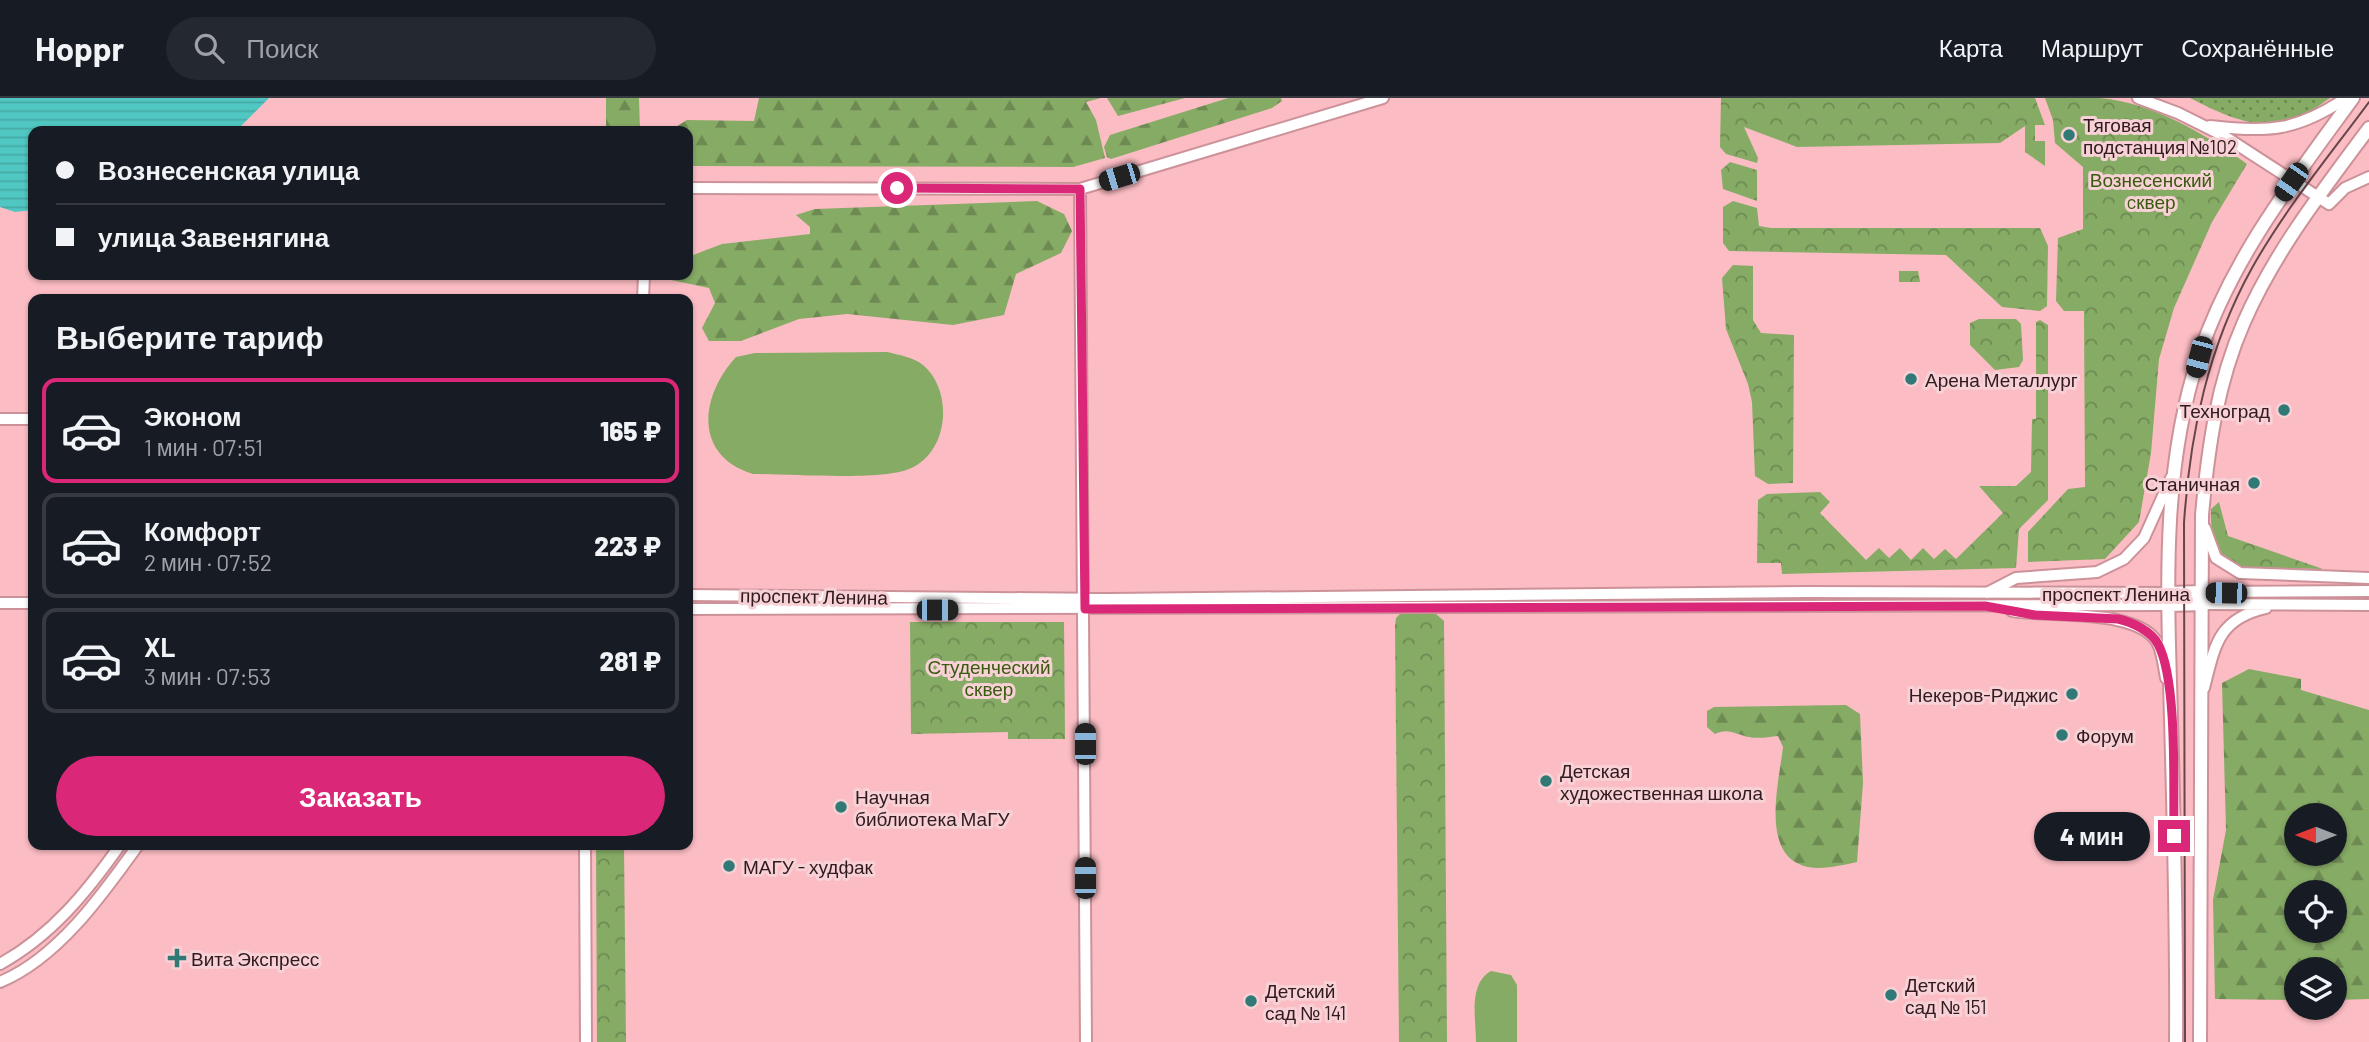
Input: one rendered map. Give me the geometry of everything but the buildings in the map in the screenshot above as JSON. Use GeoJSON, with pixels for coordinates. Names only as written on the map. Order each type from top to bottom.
{"type":"FeatureCollection","features":[{"type":"Feature","properties":{"kind":"main road"},"geometry":{"type":"LineString","coordinates":[[693,188],[1080,189],[1383,98]]}},
{"type":"Feature","properties":{"kind":"main road"},"geometry":{"type":"LineString","coordinates":[[2138,98],[2203,125],[2329,204],[2345,188],[2369,177]]}},
{"type":"Feature","properties":{"kind":"main road"},"geometry":{"type":"LineString","coordinates":[[2203,125],[2256,131],[2281,130],[2315,118],[2346,98]]}},
{"type":"Feature","properties":{"kind":"main road"},"geometry":{"type":"LineString","coordinates":[[2176,1042],[2169,599],[2175,469],[2188,396],[2213,319],[2255,238],[2291,182],[2354,98]]}},
{"type":"Feature","properties":{"kind":"main road"},"geometry":{"type":"LineString","coordinates":[[2200,1042],[2202,515],[2211,432],[2232,352],[2265,279],[2317,198],[2369,128]]}},
{"type":"Feature","properties":{"kind":"main road"},"geometry":{"type":"LineString","coordinates":[[1080,189],[1086,1042]]}},
{"type":"Feature","properties":{"kind":"main road"},"geometry":{"type":"LineString","coordinates":[[0,419],[28,419]]}},
{"type":"Feature","properties":{"kind":"main road"},"geometry":{"type":"LineString","coordinates":[[1985,594],[2016,578],[2097,572],[2124,559],[2144,538],[2175,469]]}},
{"type":"Feature","properties":{"kind":"main road"},"geometry":{"type":"LineString","coordinates":[[2202,515],[2208,542],[2216,558],[2230,569],[2250,575],[2369,578]]}},
{"type":"Feature","properties":{"kind":"main road","name":"проспект Ленина"},"geometry":{"type":"LineString","coordinates":[[693,595],[1085,604],[1985,606],[2369,591]]}},
{"type":"Feature","properties":{"kind":"main road","name":"проспект Ленина"},"geometry":{"type":"LineString","coordinates":[[693,609],[1807,592],[2169,599]]}},
{"type":"Feature","properties":{"kind":"main road","name":"проспект Ленина"},"geometry":{"type":"LineString","coordinates":[[2202,598],[2285,604],[2369,604]]}},
{"type":"Feature","properties":{"kind":"main road"},"geometry":{"type":"LineString","coordinates":[[0,603],[28,603]]}},
{"type":"Feature","properties":{"kind":"main road"},"geometry":{"type":"LineString","coordinates":[[2202,697],[2217,642],[2224,629],[2255,611],[2285,604]]}},
{"type":"Feature","properties":{"kind":"main road","name":"проспект Ленина"},"geometry":{"type":"LineString","coordinates":[[1985,606],[2035,615],[2130,622],[2154,638],[2159,646],[2170,697]]}},
{"type":"Feature","properties":{"kind":"main road"},"geometry":{"type":"LineString","coordinates":[[0,964],[46,933],[88,891],[117,850]]}},
{"type":"Feature","properties":{"kind":"main road"},"geometry":{"type":"LineString","coordinates":[[0,982],[57,943],[97,902],[134,850]]}},
{"type":"Feature","properties":{"kind":"main road"},"geometry":{"type":"LineString","coordinates":[[585,850],[586,1042]]}},
{"type":"Feature","properties":{"kind":"green space"},"geometry":{"type":"Polygon","coordinates":[[[606,98],[639,98],[640,126],[606,126],[606,98]]]}},
{"type":"Feature","properties":{"kind":"green space"},"geometry":{"type":"Polygon","coordinates":[[[759,98],[1101,98],[1086,102],[1096,120],[1105,158],[1073,167],[693,166],[693,126],[677,126],[687,120],[754,121],[759,98]]]}},
{"type":"Feature","properties":{"kind":"green space"},"geometry":{"type":"Polygon","coordinates":[[[1107,98],[1185,98],[1118,116],[1107,98]]]}},
{"type":"Feature","properties":{"kind":"green space"},"geometry":{"type":"Polygon","coordinates":[[[1228,98],[1281,98],[1282,101],[1272,108],[1111,159],[1107,157],[1104,147],[1110,135],[1228,98]]]}},
{"type":"Feature","properties":{"kind":"green space"},"geometry":{"type":"Polygon","coordinates":[[[1721,98],[2035,98],[2045,125],[2035,125],[2035,141],[2045,141],[2045,166],[2025,152],[2025,126],[2000,143],[1797,147],[1744,127],[1758,158],[1757,163],[1726,154],[1720,147],[1721,98]]]}},
{"type":"Feature","properties":{"kind":"green space","name":"Вознесенский cквер"},"geometry":{"type":"Polygon","coordinates":[[[2045,98],[2099,98],[2139,106],[2196,131],[2247,164],[2212,222],[2174,308],[2159,359],[2151,453],[2139,522],[2105,559],[2028,562],[2028,532],[2068,489],[2085,487],[2084,311],[2064,311],[2056,301],[2058,238],[2083,229],[2083,167],[2055,143],[2053,120],[2045,98]]]}},
{"type":"Feature","properties":{"kind":"green space"},"geometry":{"type":"Polygon","coordinates":[[[2190,98],[2330,98],[2298,119],[2280,124],[2266,124],[2240,120],[2190,98]]]}},
{"type":"Feature","properties":{"kind":"green space"},"geometry":{"type":"Polygon","coordinates":[[[1730,162],[1757,170],[1757,201],[1723,189],[1721,170],[1730,162]]]}},
{"type":"Feature","properties":{"kind":"green space"},"geometry":{"type":"Polygon","coordinates":[[[1037,201],[1064,214],[1072,231],[1061,253],[1016,274],[1004,315],[953,325],[847,314],[799,319],[741,341],[709,341],[702,328],[715,303],[709,288],[671,280],[693,280],[693,255],[722,244],[810,234],[810,227],[796,215],[815,209],[1037,201]]]}},
{"type":"Feature","properties":{"kind":"green space"},"geometry":{"type":"Polygon","coordinates":[[[1733,201],[1757,208],[1759,226],[1771,228],[2040,228],[2048,246],[2047,306],[2040,311],[2002,307],[1946,255],[1729,251],[1723,243],[1723,207],[1733,201]]]}},
{"type":"Feature","properties":{"kind":"green space"},"geometry":{"type":"Polygon","coordinates":[[[1733,265],[1753,266],[1753,320],[1761,333],[1794,335],[1793,483],[1768,484],[1755,476],[1752,402],[1748,384],[1726,329],[1722,278],[1733,265]]]}},
{"type":"Feature","properties":{"kind":"green space"},"geometry":{"type":"Polygon","coordinates":[[[1899,271],[1918,271],[1920,282],[1899,282],[1899,271]]]}},
{"type":"Feature","properties":{"kind":"green space"},"geometry":{"type":"Polygon","coordinates":[[[1979,319],[2016,319],[2021,324],[2023,360],[2019,367],[1995,370],[1970,345],[1970,323],[1979,319]]]}},
{"type":"Feature","properties":{"kind":"green space"},"geometry":{"type":"Polygon","coordinates":[[[2040,320],[2048,325],[2048,500],[2019,529],[2016,568],[1782,574],[1781,563],[1757,563],[1758,500],[1767,494],[1820,492],[1830,502],[1820,513],[1866,560],[1879,548],[1889,558],[1900,548],[1911,560],[1923,548],[1934,559],[1945,549],[1956,559],[2003,513],[1979,486],[2016,486],[2031,472],[2032,419],[2036,419],[2036,322],[2040,320]]]}},
{"type":"Feature","properties":{"kind":"green space"},"geometry":{"type":"Polygon","coordinates":[[[887,352],[910,358],[923,365],[940,390],[943,405],[943,421],[932,450],[922,461],[909,469],[895,473],[856,476],[753,474],[734,465],[720,454],[708,423],[710,406],[724,372],[736,357],[755,353],[887,352]]]}},
{"type":"Feature","properties":{"kind":"green space"},"geometry":{"type":"Polygon","coordinates":[[[2219,502],[2228,536],[2323,569],[2234,567],[2218,548],[2213,534],[2211,509],[2219,502]]]}},
{"type":"Feature","properties":{"kind":"green space"},"geometry":{"type":"Polygon","coordinates":[[[1400,614],[1436,614],[1444,621],[1447,1042],[1399,1042],[1395,626],[1396,618],[1400,614]]]}},
{"type":"Feature","properties":{"kind":"green space","name":"Студенческий сквер"},"geometry":{"type":"Polygon","coordinates":[[[910,622],[1064,622],[1065,739],[1008,739],[1008,732],[911,734],[910,622]]]}},
{"type":"Feature","properties":{"kind":"green space"},"geometry":{"type":"Polygon","coordinates":[[[2249,669],[2301,679],[2301,690],[2369,710],[2369,999],[2347,1000],[2347,957],[2284,957],[2284,1000],[2215,999],[2213,900],[2226,830],[2222,683],[2249,669]]]}},
{"type":"Feature","properties":{"kind":"green space"},"geometry":{"type":"Polygon","coordinates":[[[1846,705],[1860,714],[1863,783],[1857,862],[1827,868],[1808,867],[1793,860],[1783,849],[1778,834],[1776,798],[1783,747],[1778,736],[1752,738],[1728,731],[1715,734],[1707,727],[1707,711],[1714,707],[1846,705]]]}},
{"type":"Feature","properties":{"kind":"green space"},"geometry":{"type":"Polygon","coordinates":[[[596,850],[624,850],[626,1042],[597,1042],[596,850]]]}},
{"type":"Feature","properties":{"kind":"green space"},"geometry":{"type":"Polygon","coordinates":[[[1491,971],[1511,975],[1517,985],[1517,1042],[1476,1042],[1476,993],[1479,984],[1491,971]]]}},
{"type":"Feature","properties":{"kind":"water"},"geometry":{"type":"Polygon","coordinates":[[[0,98],[269,98],[241,126],[28,126],[28,211],[15,212],[0,207],[0,98]]]}},
{"type":"Feature","properties":{"kind":"tram line"},"geometry":{"type":"LineString","coordinates":[[2185,1042],[2184,523],[2197,424],[2213,360],[2237,298],[2252,268],[2293,204],[2369,102]]}},
{"type":"Feature","properties":{"kind":"place","name":"Тяговая подстанция №102"},"geometry":{"type":"Point","coordinates":[2069,135]}},
{"type":"Feature","properties":{"kind":"place","name":"Арена Металлург"},"geometry":{"type":"Point","coordinates":[1911,379]}},
{"type":"Feature","properties":{"kind":"place","name":"Техноград"},"geometry":{"type":"Point","coordinates":[2284,410]}},
{"type":"Feature","properties":{"kind":"place","name":"Станичная"},"geometry":{"type":"Point","coordinates":[2254,483]}},
{"type":"Feature","properties":{"kind":"place","name":"Некеров-Риджис"},"geometry":{"type":"Point","coordinates":[2072,694]}},
{"type":"Feature","properties":{"kind":"place","name":"Форум"},"geometry":{"type":"Point","coordinates":[2062,735]}},
{"type":"Feature","properties":{"kind":"place","name":"Детская художественная школа"},"geometry":{"type":"Point","coordinates":[1546,781]}},
{"type":"Feature","properties":{"kind":"place","name":"Научная библиотека МаГУ"},"geometry":{"type":"Point","coordinates":[841,807]}},
{"type":"Feature","properties":{"kind":"place","name":"МАГУ - худфак"},"geometry":{"type":"Point","coordinates":[729,866]}},
{"type":"Feature","properties":{"kind":"place","name":"Вита Экспресс"},"geometry":{"type":"Point","coordinates":[177,958]}},
{"type":"Feature","properties":{"kind":"place","name":"Детский сад № 151"},"geometry":{"type":"Point","coordinates":[1891,995]}},
{"type":"Feature","properties":{"kind":"place","name":"Детский сад № 141"},"geometry":{"type":"Point","coordinates":[1251,1001]}},
{"type":"Feature","properties":{"kind":"route"},"geometry":{"type":"LineString","coordinates":[[897,188],[1080,189],[1085,609],[1985,606],[2035,615],[2118,619],[2130,622],[2147,632],[2159,646],[2170,697],[2174,836]]}}]}
